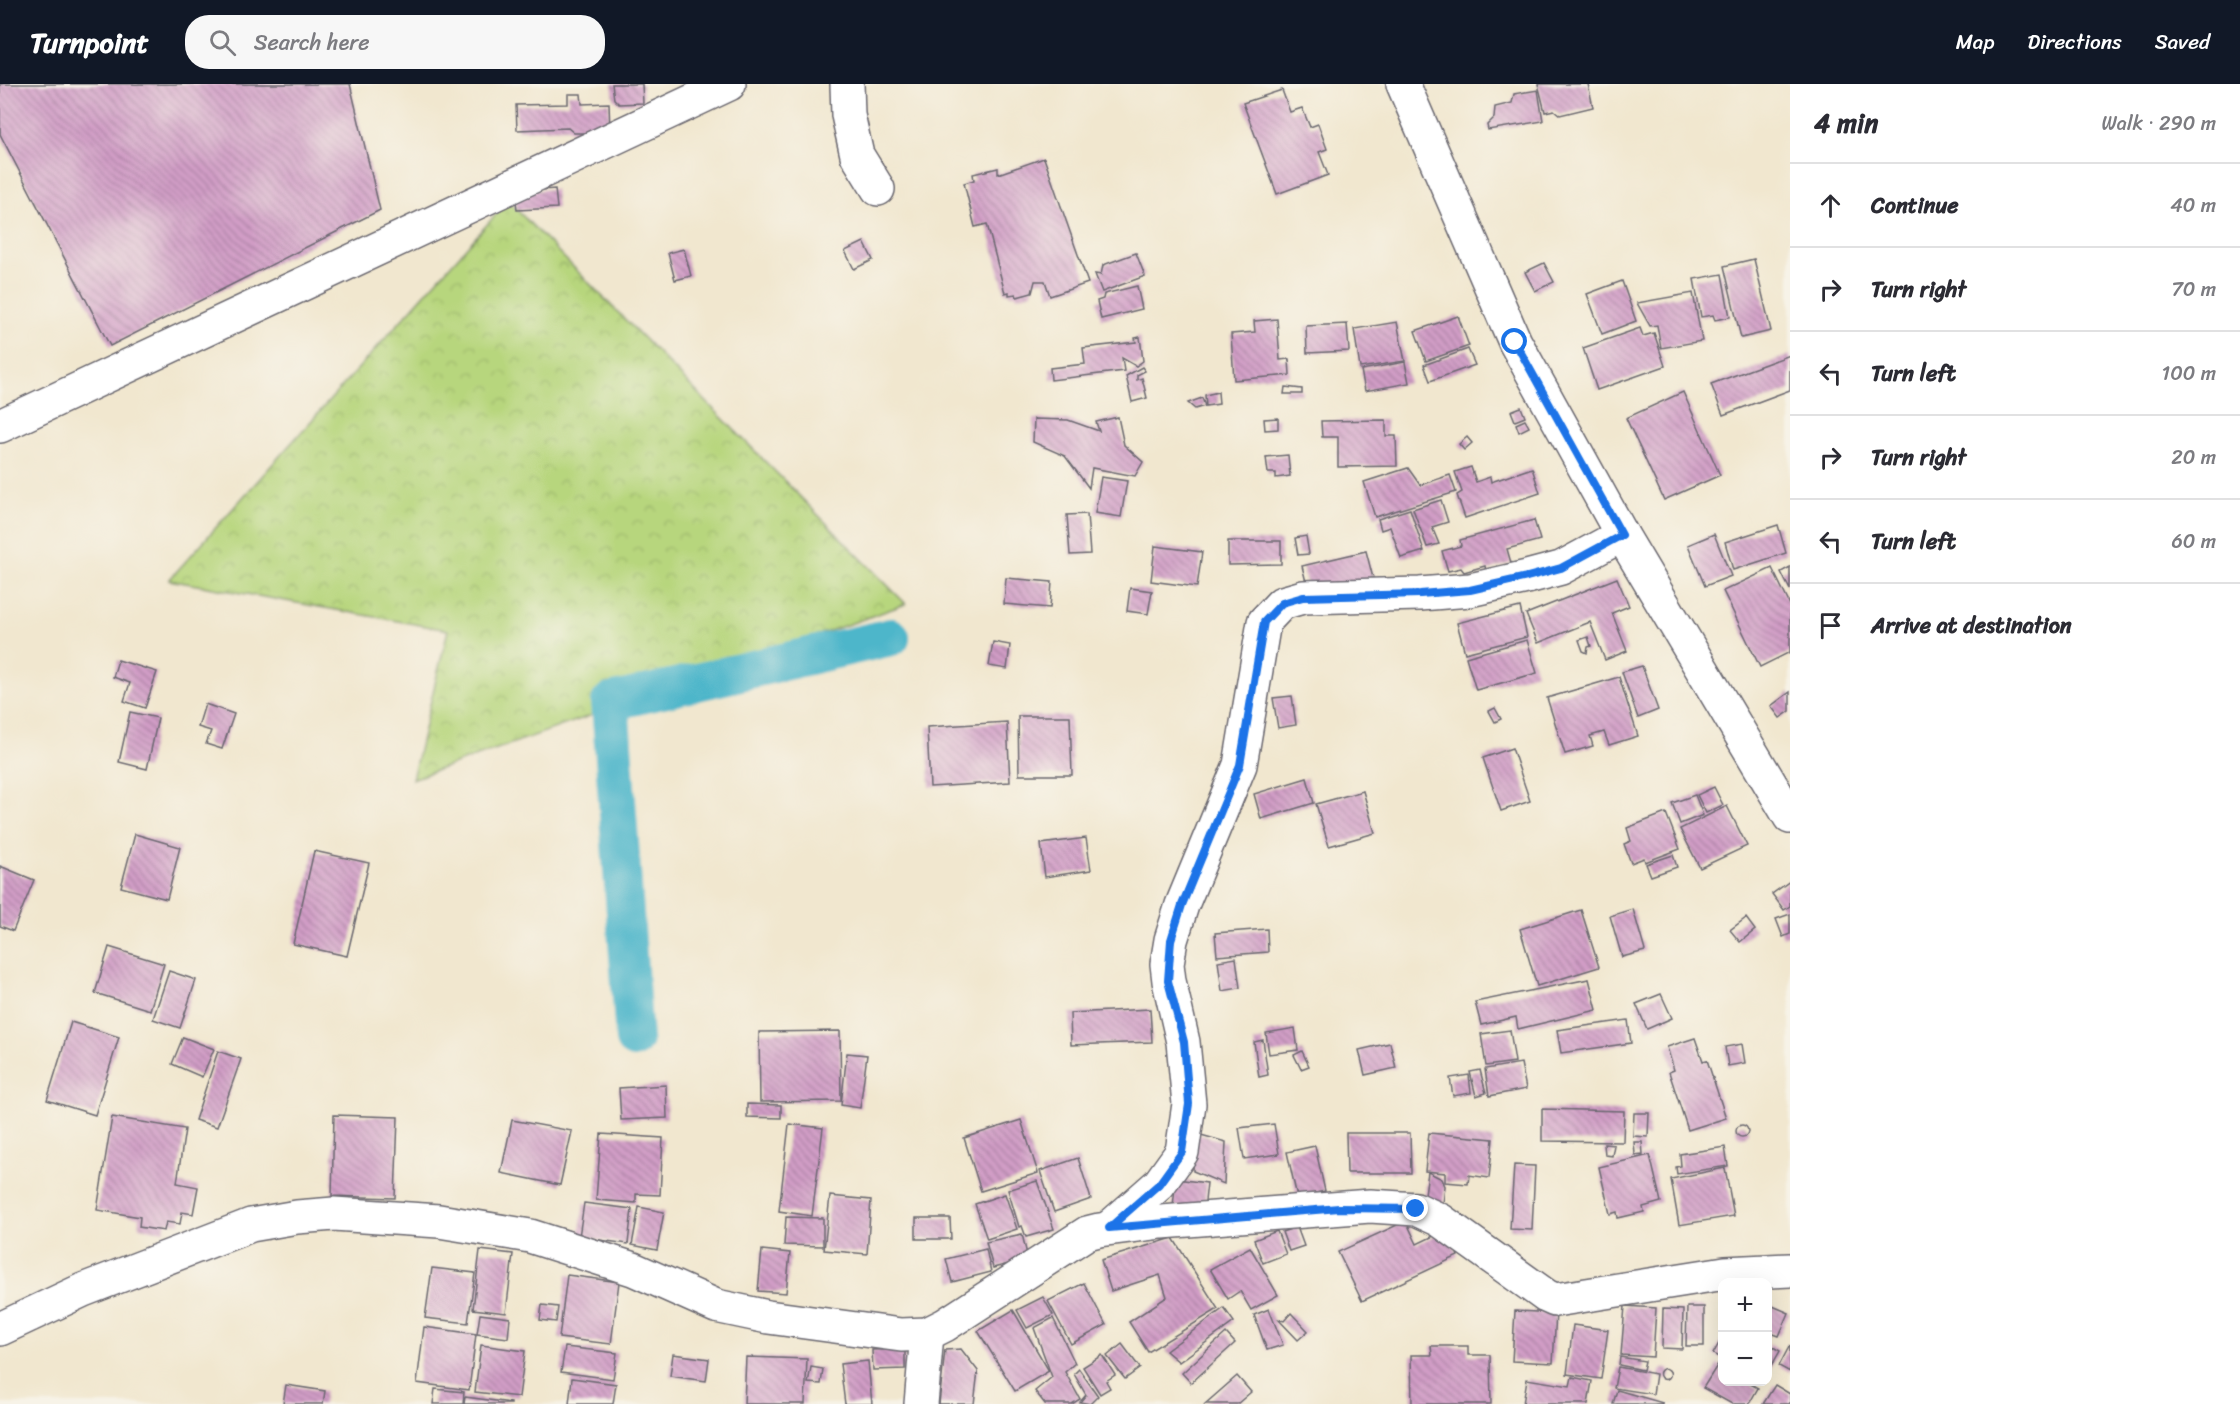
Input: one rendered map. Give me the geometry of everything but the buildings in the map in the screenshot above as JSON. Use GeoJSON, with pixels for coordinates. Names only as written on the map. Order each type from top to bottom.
{"type":"FeatureCollection","features":[{"type":"Feature","properties":{"kind":"street"},"geometry":{"type":"LineString","coordinates":[[0,426],[729,84]]}},
{"type":"Feature","properties":{"kind":"street"},"geometry":{"type":"LineString","coordinates":[[847,84],[848,114],[857,155],[878,189]]}},
{"type":"Feature","properties":{"kind":"street"},"geometry":{"type":"LineString","coordinates":[[1403,84],[1515,342],[1622,535],[1790,817]]}},
{"type":"Feature","properties":{"kind":"street"},"geometry":{"type":"LineString","coordinates":[[1109,1228],[1159,1184],[1182,1152],[1189,1104],[1184,1042],[1168,981],[1171,940],[1182,905],[1240,765],[1264,622],[1272,611],[1282,603],[1303,597],[1420,594],[1470,590],[1561,568],[1622,535]]}},
{"type":"Feature","properties":{"kind":"street"},"geometry":{"type":"LineString","coordinates":[[0,1329],[83,1290],[251,1225],[297,1217],[334,1214],[438,1221],[530,1236],[633,1269],[716,1306],[768,1317],[900,1335],[927,1334],[945,1325],[1087,1233],[1109,1228],[1339,1208],[1416,1209],[1440,1220],[1546,1296],[1556,1300],[1725,1273],[1790,1270]]}},
{"type":"Feature","properties":{"kind":"street"},"geometry":{"type":"LineString","coordinates":[[921,1404],[927,1334]]}},
{"type":"Feature","properties":{"kind":"green space"},"geometry":{"type":"Polygon","coordinates":[[[508,201],[906,604],[412,779],[448,630],[169,580],[508,201]]]}},
{"type":"Feature","properties":{"kind":"waterway"},"geometry":{"type":"LineString","coordinates":[[634,1039],[610,702],[891,637]]}},
{"type":"Feature","properties":{"kind":"route"},"geometry":{"type":"LineString","coordinates":[[1416,1209],[1370,1206],[1109,1228],[1159,1184],[1182,1152],[1189,1104],[1184,1042],[1168,981],[1167,964],[1171,940],[1182,905],[1240,765],[1264,622],[1272,611],[1282,603],[1303,597],[1420,594],[1470,590],[1561,568],[1622,535],[1515,342]]}}]}
